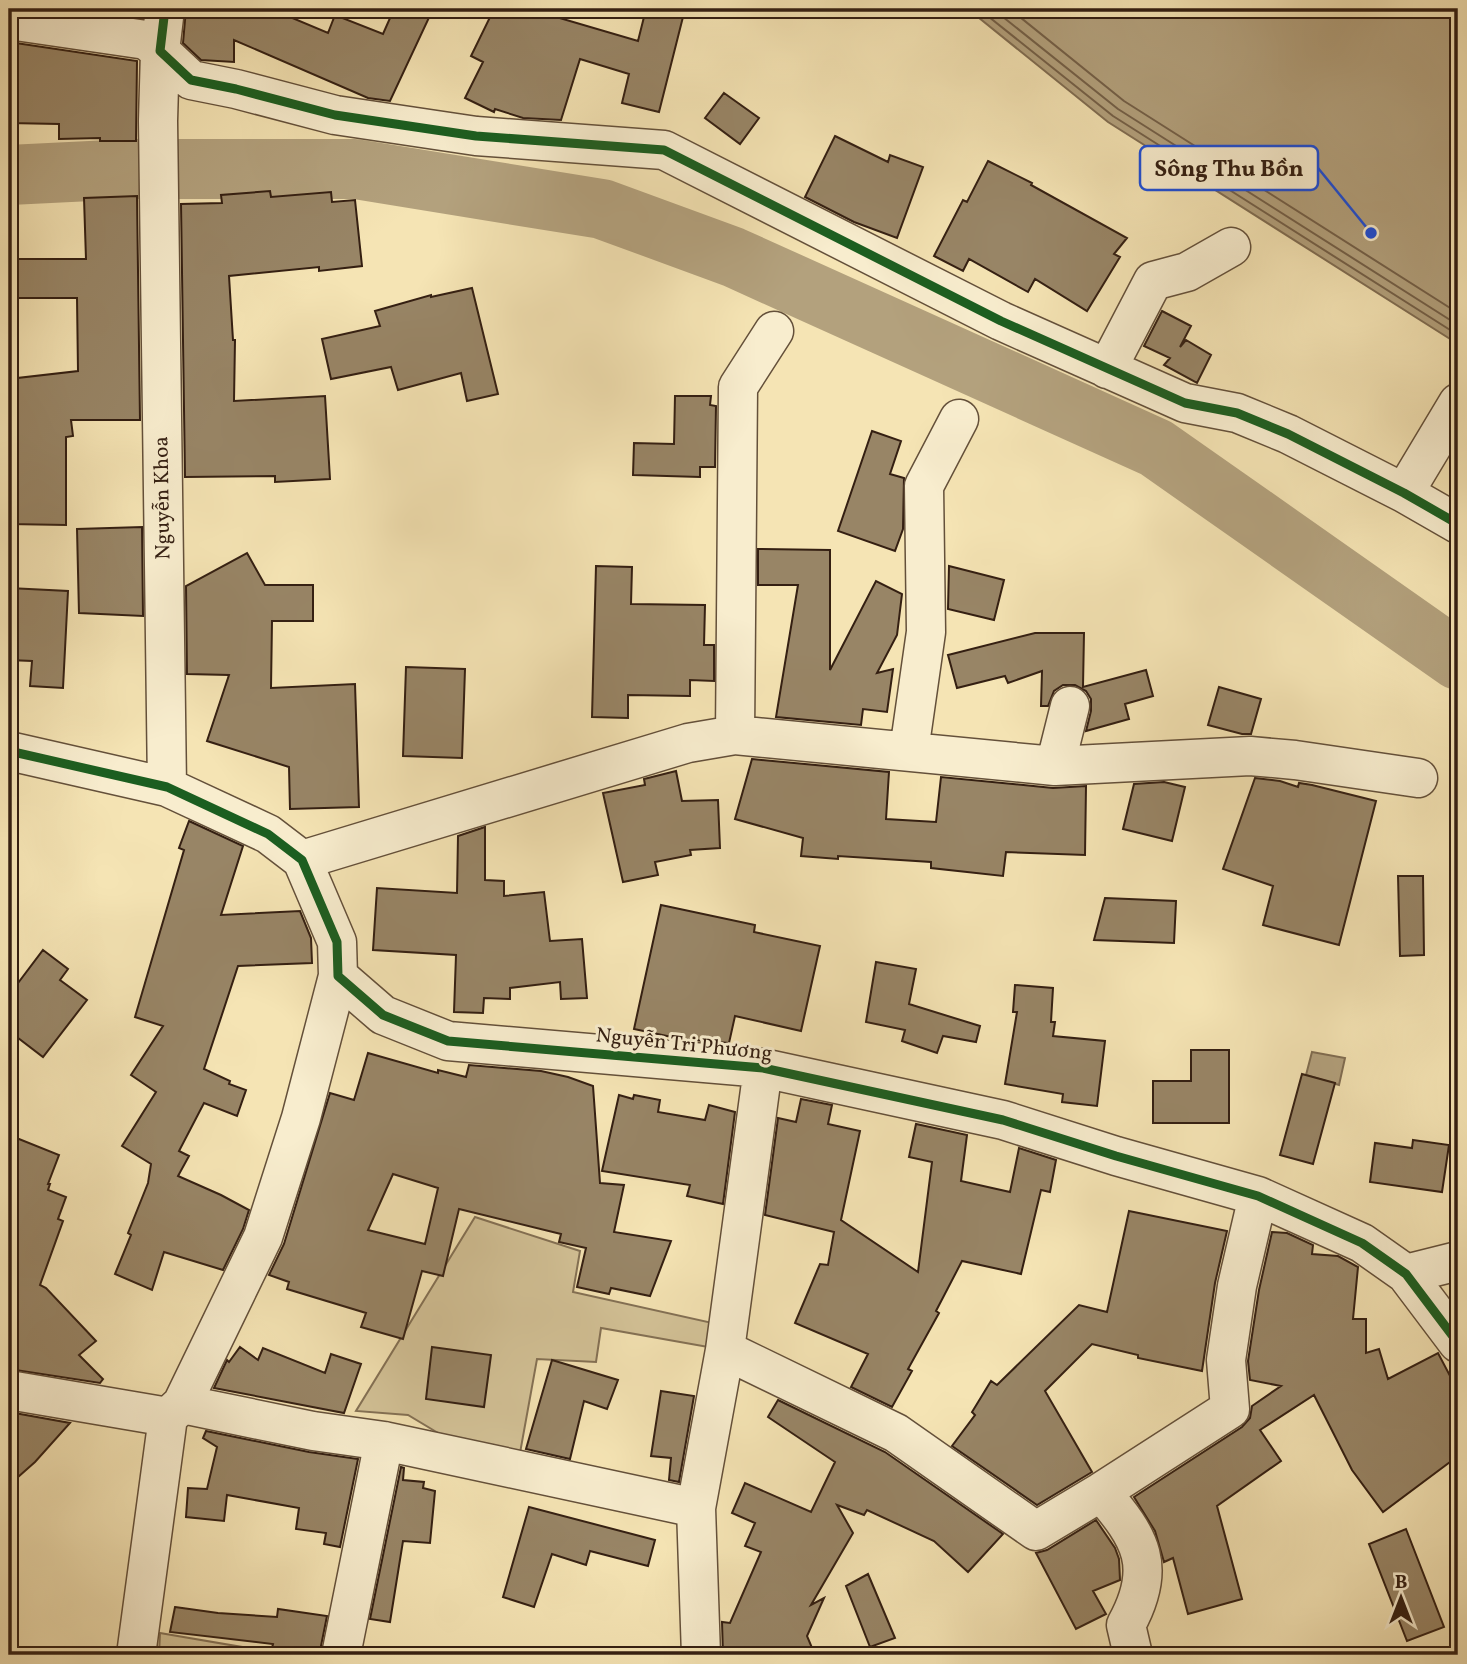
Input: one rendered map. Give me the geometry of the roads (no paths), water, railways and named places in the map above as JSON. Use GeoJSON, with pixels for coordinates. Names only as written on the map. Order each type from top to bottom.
{"type":"FeatureCollection","features":[{"type":"Feature","properties":{"kind":"street"},"geometry":{"type":"LineString","coordinates":[[160,51],[165,9]]}},
{"type":"Feature","properties":{"kind":"street"},"geometry":{"type":"LineString","coordinates":[[9,20],[146,40],[191,79],[334,115],[476,136],[664,150],[1001,321],[1185,403],[1237,412],[1288,434],[1404,493],[1458,524]]}},
{"type":"Feature","properties":{"kind":"street","name":"Nguyễn Khoa"},"geometry":{"type":"LineString","coordinates":[[160,51],[158,121],[167,787]]}},
{"type":"Feature","properties":{"kind":"street"},"geometry":{"type":"LineString","coordinates":[[1107,369],[1153,281],[1187,272],[1231,247]]}},
{"type":"Feature","properties":{"kind":"street"},"geometry":{"type":"LineString","coordinates":[[735,735],[738,387],[774,331]]}},
{"type":"Feature","properties":{"kind":"street"},"geometry":{"type":"LineString","coordinates":[[1404,493],[1458,403]]}},
{"type":"Feature","properties":{"kind":"street"},"geometry":{"type":"LineString","coordinates":[[909,751],[926,632],[924,486],[958,419]]}},
{"type":"Feature","properties":{"kind":"street"},"geometry":{"type":"LineString","coordinates":[[1055,766],[1070,706]]}},
{"type":"Feature","properties":{"kind":"street"},"geometry":{"type":"LineString","coordinates":[[302,860],[688,743],[735,735],[1055,766],[1250,756],[1419,778]]}},
{"type":"Feature","properties":{"kind":"street"},"geometry":{"type":"LineString","coordinates":[[9,751],[167,787],[268,834],[302,860],[337,942],[338,976],[301,1118],[263,1237],[175,1411],[136,1655]]}},
{"type":"Feature","properties":{"kind":"street","name":"Nguyễn Tri Phương"},"geometry":{"type":"LineString","coordinates":[[338,976],[383,1015],[448,1041],[763,1068],[1003,1120],[1116,1156],[1258,1196],[1362,1243],[1406,1274],[1458,1343]]}},
{"type":"Feature","properties":{"kind":"street"},"geometry":{"type":"LineString","coordinates":[[701,1655],[696,1508],[725,1350],[763,1068]]}},
{"type":"Feature","properties":{"kind":"street"},"geometry":{"type":"LineString","coordinates":[[725,1350],[896,1433],[1036,1531],[1230,1409],[1226,1360],[1237,1286],[1258,1196]]}},
{"type":"Feature","properties":{"kind":"street"},"geometry":{"type":"LineString","coordinates":[[1406,1274],[1458,1261]]}},
{"type":"Feature","properties":{"kind":"street"},"geometry":{"type":"LineString","coordinates":[[9,1390],[384,1441],[696,1508]]}},
{"type":"Feature","properties":{"kind":"street"},"geometry":{"type":"LineString","coordinates":[[341,1655],[384,1441]]}},
{"type":"Feature","properties":{"kind":"street"},"geometry":{"type":"LineString","coordinates":[[1101,1492],[1128,1523],[1143,1558],[1145,1570],[1142,1585],[1135,1609],[1126,1625],[1133,1655]]}},
{"type":"Feature","properties":{"kind":"water"},"geometry":{"type":"Polygon","coordinates":[[[968,9],[1458,9],[1458,344],[1108,122],[968,9]]]}},
{"type":"Feature","properties":{"kind":"water"},"geometry":{"type":"Polygon","coordinates":[[[1312,1052],[1345,1058],[1339,1085],[1306,1075],[1312,1052]]]}},
{"type":"Feature","properties":{"kind":"waterway"},"geometry":{"type":"LineString","coordinates":[[9,175],[131,169],[355,169],[602,209],[733,257],[1156,448],[1458,660]]}},
{"type":"Feature","properties":{"kind":"place","name":"Sông Thu Bồn"},"geometry":{"type":"Point","coordinates":[1371,233]}}]}
